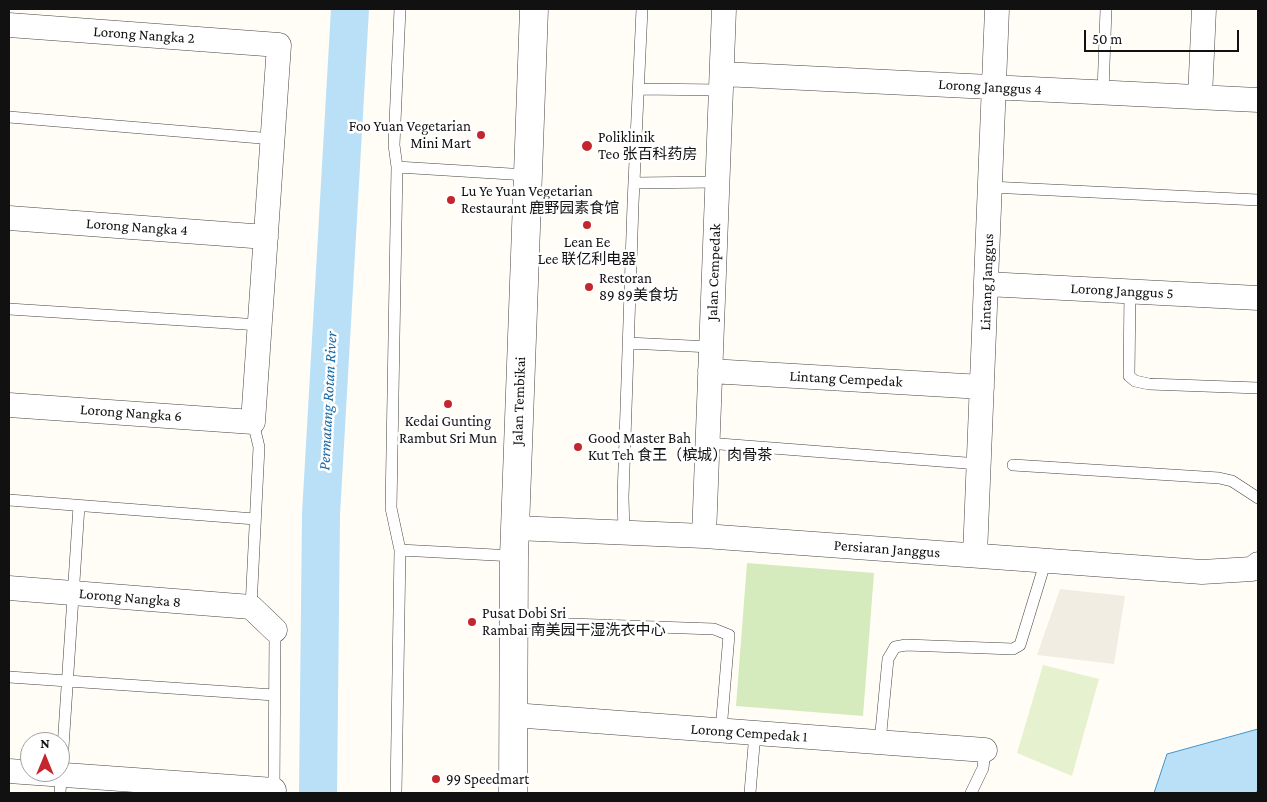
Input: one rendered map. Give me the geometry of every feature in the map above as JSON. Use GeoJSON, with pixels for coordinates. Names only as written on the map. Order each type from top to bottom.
{"type":"FeatureCollection","features":[{"type":"Feature","properties":{"kind":"street","name":"Jalan Tembikai"},"geometry":{"type":"LineString","coordinates":[[513,793],[514,556],[534,9]]}},
{"type":"Feature","properties":{"kind":"street","name":"Jalan Cempedak"},"geometry":{"type":"LineString","coordinates":[[704,536],[724,9]]}},
{"type":"Feature","properties":{"kind":"street","name":"Lintang Janggus"},"geometry":{"type":"LineString","coordinates":[[976,555],[997,9]]}},
{"type":"Feature","properties":{"kind":"street"},"geometry":{"type":"LineString","coordinates":[[1200,96],[1204,9]]}},
{"type":"Feature","properties":{"kind":"street","name":"Lorong Nangka 2"},"geometry":{"type":"LineString","coordinates":[[9,25],[280,45],[273,139]]}},
{"type":"Feature","properties":{"kind":"street","name":"Lorong Janggus 4"},"geometry":{"type":"LineString","coordinates":[[721,82],[994,87],[1258,100]]}},
{"type":"Feature","properties":{"kind":"street"},"geometry":{"type":"LineString","coordinates":[[253,422],[273,139]]}},
{"type":"Feature","properties":{"kind":"street","name":"Lorong Nangka 4"},"geometry":{"type":"LineString","coordinates":[[9,218],[266,237]]}},
{"type":"Feature","properties":{"kind":"street","name":"Lorong Janggus 5"},"geometry":{"type":"LineString","coordinates":[[986,284],[1258,298]]}},
{"type":"Feature","properties":{"kind":"street","name":"Lintang Cempedak"},"geometry":{"type":"LineString","coordinates":[[710,371],[982,386]]}},
{"type":"Feature","properties":{"kind":"street","name":"Lorong Nangka 6"},"geometry":{"type":"LineString","coordinates":[[9,404],[253,422]]}},
{"type":"Feature","properties":{"kind":"street","name":"Persiaran Janggus"},"geometry":{"type":"LineString","coordinates":[[515,528],[704,536],[1202,572],[1252,569],[1258,564]]}},
{"type":"Feature","properties":{"kind":"street","name":"Lorong Nangka 8"},"geometry":{"type":"LineString","coordinates":[[9,588],[250,608]]}},
{"type":"Feature","properties":{"kind":"street"},"geometry":{"type":"LineString","coordinates":[[250,608],[275,630]]}},
{"type":"Feature","properties":{"kind":"street","name":"Lorong Cempedak 1"},"geometry":{"type":"LineString","coordinates":[[513,715],[986,750]]}},
{"type":"Feature","properties":{"kind":"street"},"geometry":{"type":"LineString","coordinates":[[9,771],[61,784],[274,792]]}},
{"type":"Feature","properties":{"kind":"lane"},"geometry":{"type":"LineString","coordinates":[[396,793],[400,550],[391,508],[396,167],[394,145],[400,9]]}},
{"type":"Feature","properties":{"kind":"lane"},"geometry":{"type":"LineString","coordinates":[[624,533],[623,497],[628,342],[642,9]]}},
{"type":"Feature","properties":{"kind":"lane"},"geometry":{"type":"LineString","coordinates":[[1102,92],[1106,9]]}},
{"type":"Feature","properties":{"kind":"lane"},"geometry":{"type":"LineString","coordinates":[[639,89],[721,82]]}},
{"type":"Feature","properties":{"kind":"lane"},"geometry":{"type":"LineString","coordinates":[[9,117],[273,139]]}},
{"type":"Feature","properties":{"kind":"lane"},"geometry":{"type":"LineString","coordinates":[[396,167],[527,175]]}},
{"type":"Feature","properties":{"kind":"lane"},"geometry":{"type":"LineString","coordinates":[[634,183],[717,182]]}},
{"type":"Feature","properties":{"kind":"lane"},"geometry":{"type":"LineString","coordinates":[[990,187],[1258,200]]}},
{"type":"Feature","properties":{"kind":"lane"},"geometry":{"type":"LineString","coordinates":[[1130,291],[1129,376],[1134,381],[1149,384],[1258,388]]}},
{"type":"Feature","properties":{"kind":"lane"},"geometry":{"type":"LineString","coordinates":[[9,309],[260,325]]}},
{"type":"Feature","properties":{"kind":"lane"},"geometry":{"type":"LineString","coordinates":[[628,342],[711,347]]}},
{"type":"Feature","properties":{"kind":"lane"},"geometry":{"type":"LineString","coordinates":[[250,608],[259,447],[253,422]]}},
{"type":"Feature","properties":{"kind":"lane"},"geometry":{"type":"LineString","coordinates":[[707,442],[979,464]]}},
{"type":"Feature","properties":{"kind":"lane"},"geometry":{"type":"LineString","coordinates":[[1013,465],[1219,478],[1232,481],[1258,498]]}},
{"type":"Feature","properties":{"kind":"lane"},"geometry":{"type":"LineString","coordinates":[[9,500],[255,519]]}},
{"type":"Feature","properties":{"kind":"lane"},"geometry":{"type":"LineString","coordinates":[[61,784],[79,506]]}},
{"type":"Feature","properties":{"kind":"lane"},"geometry":{"type":"LineString","coordinates":[[400,550],[514,556]]}},
{"type":"Feature","properties":{"kind":"lane"},"geometry":{"type":"LineString","coordinates":[[880,742],[888,659],[895,647],[906,645],[1013,649],[1020,645],[1046,560]]}},
{"type":"Feature","properties":{"kind":"lane"},"geometry":{"type":"LineString","coordinates":[[513,622],[714,629],[729,635],[721,730]]}},
{"type":"Feature","properties":{"kind":"lane"},"geometry":{"type":"LineString","coordinates":[[274,792],[275,630]]}},
{"type":"Feature","properties":{"kind":"lane"},"geometry":{"type":"LineString","coordinates":[[9,677],[274,695]]}},
{"type":"Feature","properties":{"kind":"lane"},"geometry":{"type":"LineString","coordinates":[[750,793],[755,733]]}},
{"type":"Feature","properties":{"kind":"lane"},"geometry":{"type":"LineString","coordinates":[[970,793],[983,768],[986,750]]}},
{"type":"Feature","properties":{"kind":"green space"},"geometry":{"type":"Polygon","coordinates":[[[747,563],[874,573],[863,716],[736,706],[747,563]]]}},
{"type":"Feature","properties":{"kind":"green space"},"geometry":{"type":"Polygon","coordinates":[[[1043,665],[1099,679],[1072,776],[1017,753],[1043,665]]]}},
{"type":"Feature","properties":{"kind":"shaded area"},"geometry":{"type":"Polygon","coordinates":[[[1060,589],[1125,596],[1114,664],[1037,655],[1060,589]]]}},
{"type":"Feature","properties":{"kind":"water"},"geometry":{"type":"Polygon","coordinates":[[[1258,729],[1258,791],[1255,793],[1154,793],[1167,754],[1258,729]]]}},
{"type":"Feature","properties":{"kind":"waterway","name":"Permatang Rotan River"},"geometry":{"type":"LineString","coordinates":[[318,793],[321,514],[350,9]]}},
{"type":"Feature","properties":{"kind":"place","name":"Foo Yuan Vegetarian Mini Mart"},"geometry":{"type":"Point","coordinates":[481,135]}},
{"type":"Feature","properties":{"kind":"place","name":"Poliklinik Teo 张百科药房"},"geometry":{"type":"Point","coordinates":[587,146]}},
{"type":"Feature","properties":{"kind":"place","name":"Lu Ye Yuan Vegetarian Restaurant 鹿野园素食馆"},"geometry":{"type":"Point","coordinates":[451,200]}},
{"type":"Feature","properties":{"kind":"place","name":"Lean Ee Lee 联亿利电器"},"geometry":{"type":"Point","coordinates":[587,225]}},
{"type":"Feature","properties":{"kind":"place","name":"Restoran 89 89美食坊"},"geometry":{"type":"Point","coordinates":[589,287]}},
{"type":"Feature","properties":{"kind":"place","name":"Kedai Gunting Rambut Sri Mun"},"geometry":{"type":"Point","coordinates":[448,404]}},
{"type":"Feature","properties":{"kind":"place","name":"Good Master Bah Kut Teh 食王（槟城）肉骨茶"},"geometry":{"type":"Point","coordinates":[578,447]}},
{"type":"Feature","properties":{"kind":"place","name":"Pusat Dobi Sri Rambai 南美园干湿洗衣中心"},"geometry":{"type":"Point","coordinates":[472,622]}},
{"type":"Feature","properties":{"kind":"place","name":"99 Speedmart"},"geometry":{"type":"Point","coordinates":[436,779]}}]}
